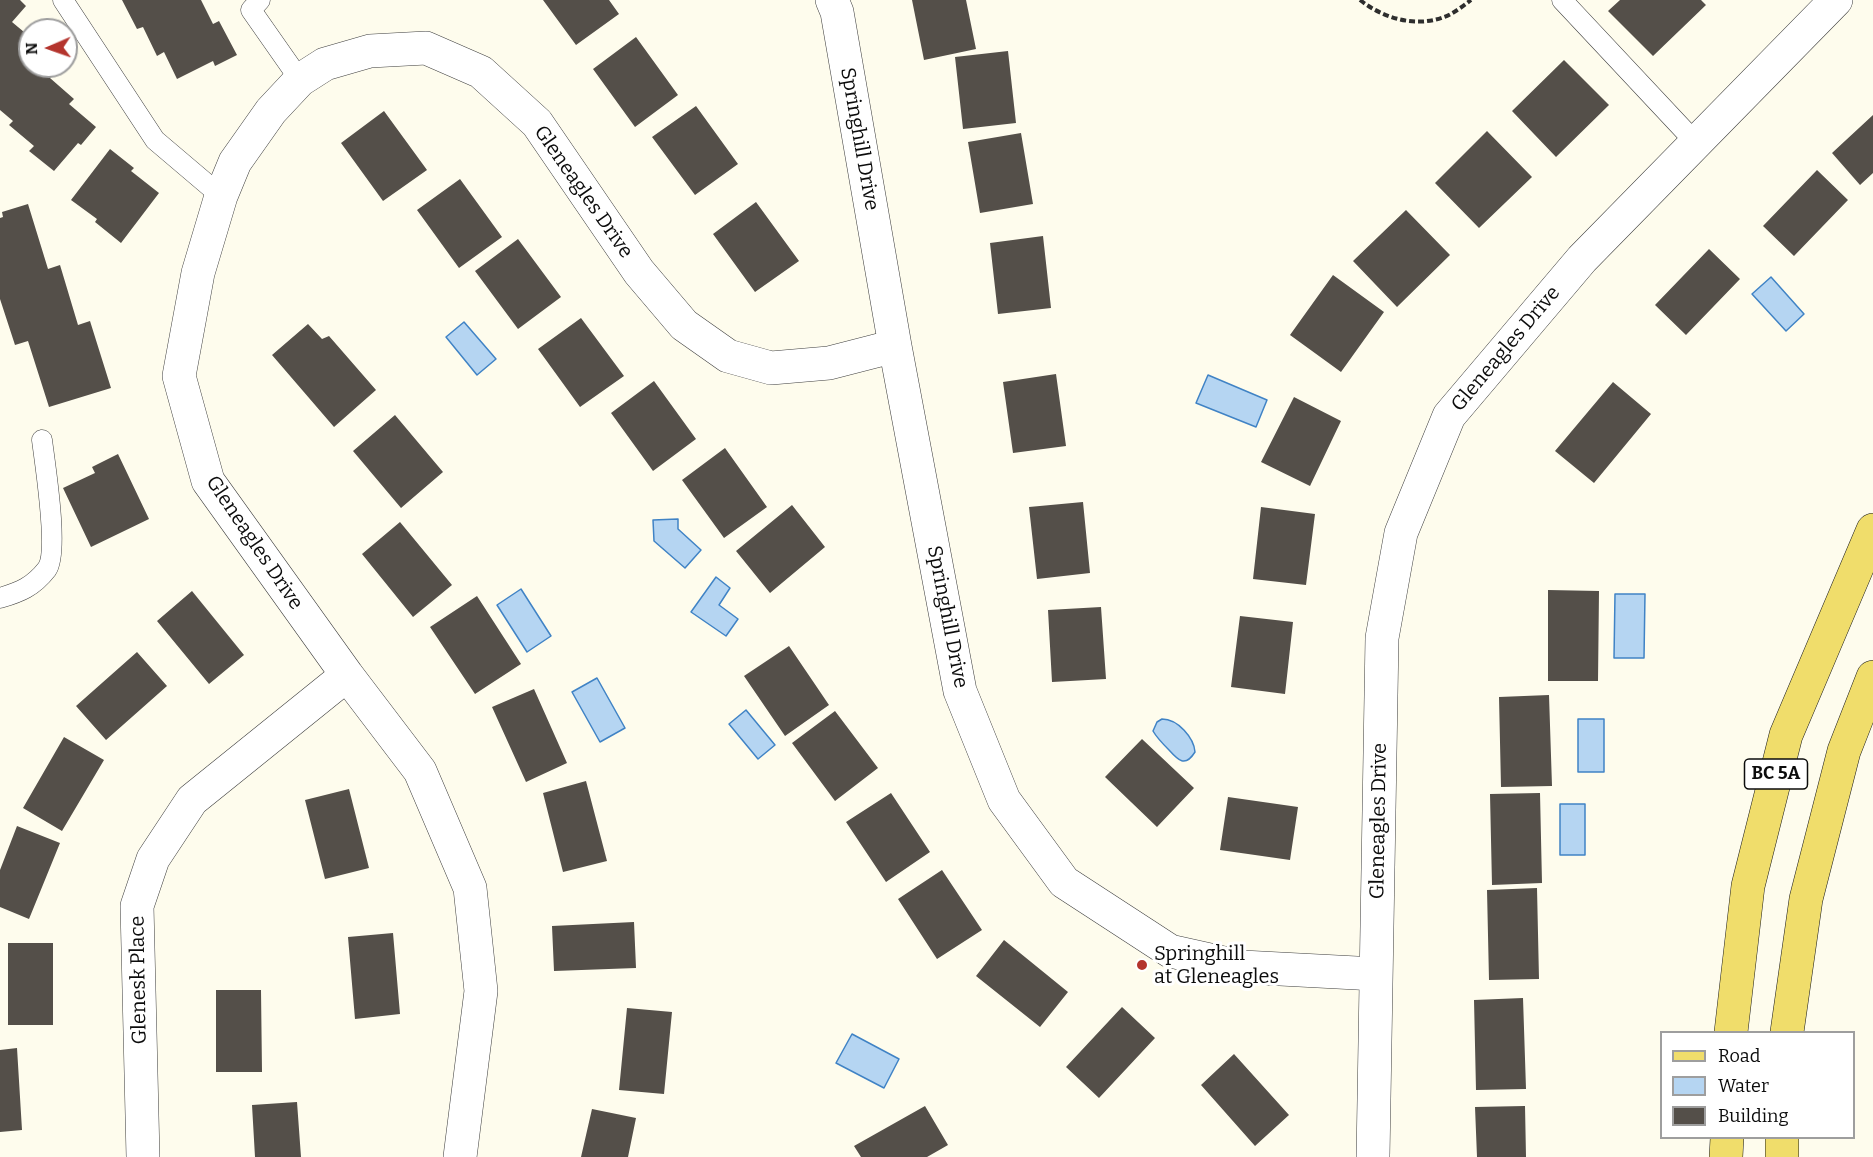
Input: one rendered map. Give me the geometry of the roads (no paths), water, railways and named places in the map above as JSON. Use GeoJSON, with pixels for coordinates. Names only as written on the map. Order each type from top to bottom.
{"type":"FeatureCollection","features":[{"type":"Feature","properties":{"kind":"main road","name":"BC 5A"},"geometry":{"type":"LineString","coordinates":[[1731,1031],[1748,886],[1786,735],[1873,530]]}},
{"type":"Feature","properties":{"kind":"main road","name":"BC 5A"},"geometry":{"type":"LineString","coordinates":[[1787,1031],[1806,898],[1844,751],[1873,677]]}},
{"type":"Feature","properties":{"kind":"main road"},"geometry":{"type":"LineString","coordinates":[[1726,1157],[1727,1139]]}},
{"type":"Feature","properties":{"kind":"main road"},"geometry":{"type":"LineString","coordinates":[[1782,1139],[1782,1157]]}},
{"type":"Feature","properties":{"kind":"street","name":"Springhill Drive"},"geometry":{"type":"LineString","coordinates":[[832,0],[837,12],[895,346],[960,691],[1004,800],[1064,882],[1170,951],[1242,967],[1376,974]]}},
{"type":"Feature","properties":{"kind":"street","name":"Gleneagles Drive"},"geometry":{"type":"LineString","coordinates":[[1373,1157],[1382,638],[1401,533],[1449,417],[1582,259],[1836,0]]}},
{"type":"Feature","properties":{"kind":"street","name":"Gleneagles Drive"},"geometry":{"type":"LineString","coordinates":[[460,1157],[481,992],[470,888],[420,771],[347,675],[208,481],[179,376],[198,273],[221,196],[235,162],[271,111],[300,80],[325,64],[370,51],[426,48],[482,72],[537,123],[639,272],[684,325],[728,356],[771,368],[829,363],[895,346]]}},
{"type":"Feature","properties":{"kind":"street","name":"Glenesk Place"},"geometry":{"type":"LineString","coordinates":[[143,1157],[137,906],[153,859],[192,800],[347,675]]}},
{"type":"Feature","properties":{"kind":"lane"},"geometry":{"type":"LineString","coordinates":[[63,0],[155,140],[221,196]]}},
{"type":"Feature","properties":{"kind":"lane"},"geometry":{"type":"LineString","coordinates":[[260,0],[251,10],[300,80]]}},
{"type":"Feature","properties":{"kind":"lane"},"geometry":{"type":"LineString","coordinates":[[1562,0],[1696,143]]}},
{"type":"Feature","properties":{"kind":"lane"},"geometry":{"type":"LineString","coordinates":[[0,598],[28,589],[48,567],[52,535],[42,440]]}},
{"type":"Feature","properties":{"kind":"water"},"geometry":{"type":"Polygon","coordinates":[[[1771,277],[1804,314],[1786,331],[1752,294],[1771,277]]]}},
{"type":"Feature","properties":{"kind":"water"},"geometry":{"type":"Polygon","coordinates":[[[464,322],[496,359],[477,375],[446,337],[464,322]]]}},
{"type":"Feature","properties":{"kind":"water"},"geometry":{"type":"Polygon","coordinates":[[[1208,375],[1267,400],[1256,427],[1196,403],[1208,375]]]}},
{"type":"Feature","properties":{"kind":"water"},"geometry":{"type":"Polygon","coordinates":[[[678,519],[678,529],[701,550],[685,568],[654,541],[653,520],[678,519]]]}},
{"type":"Feature","properties":{"kind":"water"},"geometry":{"type":"Polygon","coordinates":[[[716,577],[730,588],[719,605],[738,619],[726,636],[691,612],[716,577]]]}},
{"type":"Feature","properties":{"kind":"water"},"geometry":{"type":"Polygon","coordinates":[[[521,589],[551,636],[527,652],[497,605],[521,589]]]}},
{"type":"Feature","properties":{"kind":"water"},"geometry":{"type":"Polygon","coordinates":[[[1615,594],[1645,594],[1644,658],[1614,658],[1615,594]]]}},
{"type":"Feature","properties":{"kind":"water"},"geometry":{"type":"Polygon","coordinates":[[[597,678],[625,728],[600,742],[572,692],[597,678]]]}},
{"type":"Feature","properties":{"kind":"water"},"geometry":{"type":"Polygon","coordinates":[[[746,710],[775,745],[758,759],[729,724],[746,710]]]}},
{"type":"Feature","properties":{"kind":"water"},"geometry":{"type":"Polygon","coordinates":[[[1162,719],[1174,722],[1192,741],[1195,752],[1188,760],[1179,759],[1153,731],[1157,722],[1162,719]]]}},
{"type":"Feature","properties":{"kind":"water"},"geometry":{"type":"Polygon","coordinates":[[[1578,719],[1604,719],[1604,772],[1578,772],[1578,719]]]}},
{"type":"Feature","properties":{"kind":"water"},"geometry":{"type":"Polygon","coordinates":[[[1560,804],[1585,804],[1585,855],[1560,855],[1560,804]]]}},
{"type":"Feature","properties":{"kind":"water"},"geometry":{"type":"Polygon","coordinates":[[[852,1034],[899,1059],[884,1088],[836,1063],[852,1034]]]}},
{"type":"Feature","properties":{"kind":"place","name":"Springhill at Gleneagles"},"geometry":{"type":"Point","coordinates":[1142,965]}}]}
